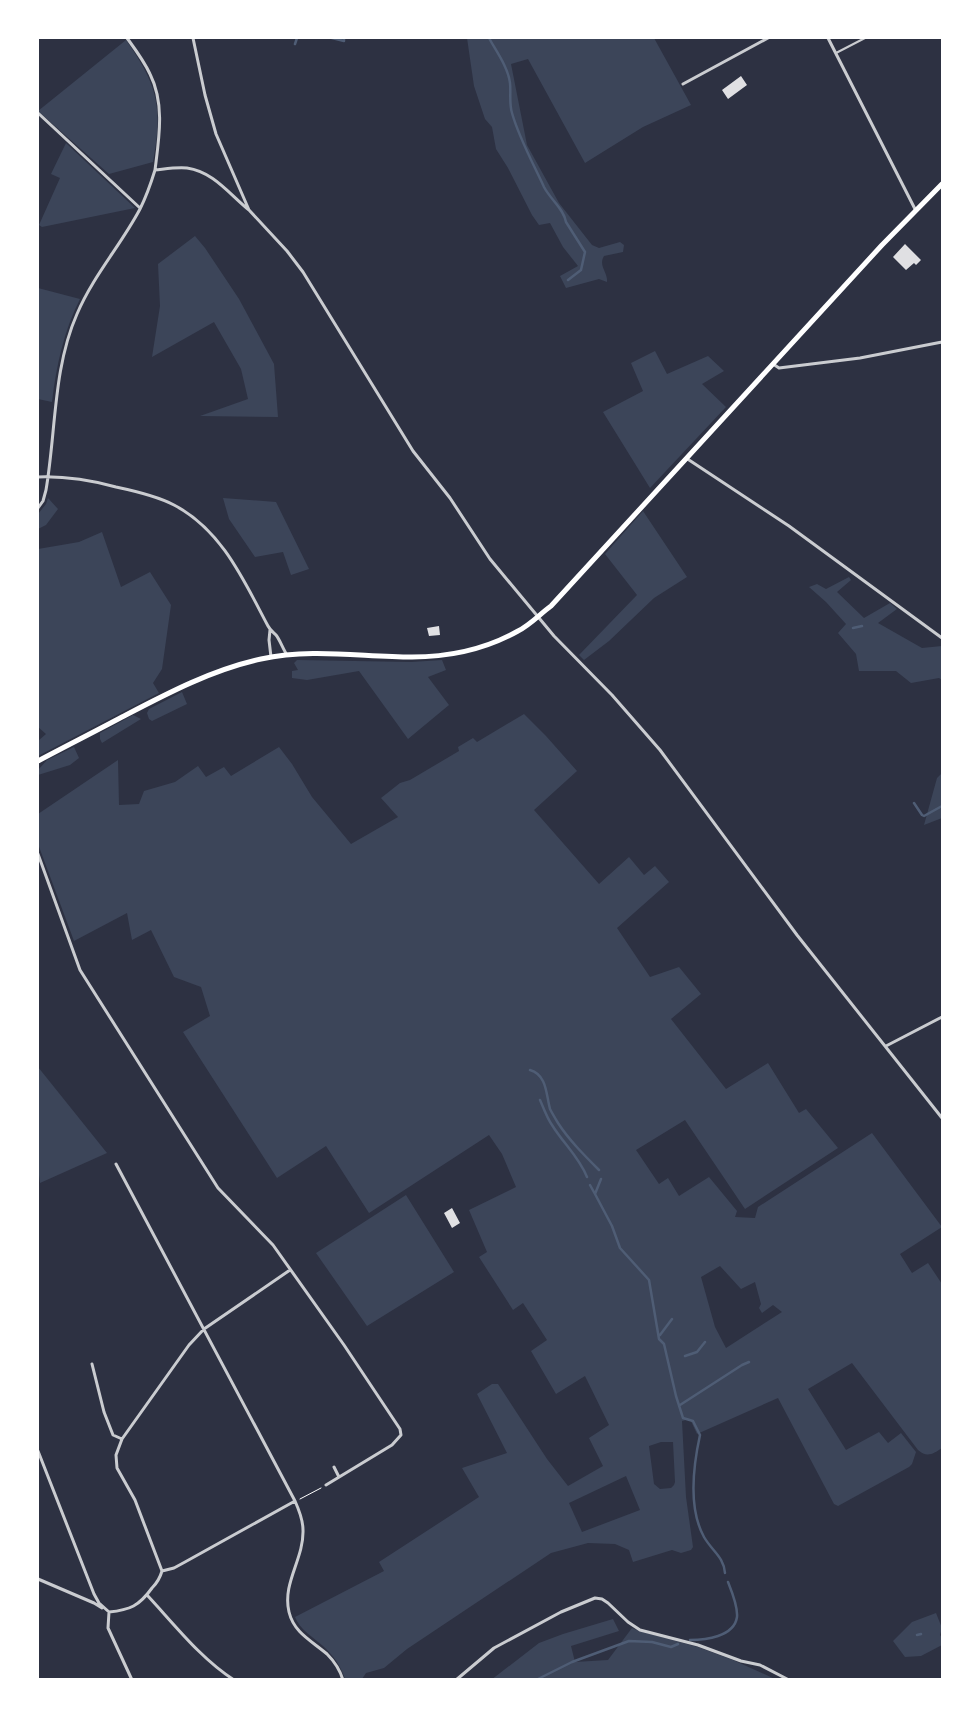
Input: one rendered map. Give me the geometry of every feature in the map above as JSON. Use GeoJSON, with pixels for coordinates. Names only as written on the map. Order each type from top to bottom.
{"type":"FeatureCollection","features":[{"type":"Feature","properties":{"kind":"main road"},"geometry":{"type":"LineString","coordinates":[[38,761],[196,680],[224,669],[271,657],[287,655],[332,653],[411,657],[433,656],[462,652],[492,643],[520,631],[551,606],[590,565],[686,458],[942,184]]}},
{"type":"Feature","properties":{"kind":"street"},"geometry":{"type":"LineString","coordinates":[[38,508],[44,495],[48,477],[58,386],[70,332],[77,313],[92,284],[140,208],[155,170],[160,117],[158,98],[150,72],[127,38]]}},
{"type":"Feature","properties":{"kind":"street"},"geometry":{"type":"LineString","coordinates":[[193,38],[205,95],[216,134],[249,210]]}},
{"type":"Feature","properties":{"kind":"street"},"geometry":{"type":"LineString","coordinates":[[683,84],[768,38]]}},
{"type":"Feature","properties":{"kind":"street"},"geometry":{"type":"LineString","coordinates":[[828,38],[916,210]]}},
{"type":"Feature","properties":{"kind":"street"},"geometry":{"type":"LineString","coordinates":[[38,113],[140,208]]}},
{"type":"Feature","properties":{"kind":"street"},"geometry":{"type":"LineString","coordinates":[[155,170],[180,168],[202,172],[220,183],[249,210],[287,251],[304,272],[413,451],[450,498],[490,559],[554,636],[612,695],[660,750],[770,899],[942,1118]]}},
{"type":"Feature","properties":{"kind":"street"},"geometry":{"type":"LineString","coordinates":[[773,364],[779,368],[860,358],[942,342]]}},
{"type":"Feature","properties":{"kind":"street"},"geometry":{"type":"LineString","coordinates":[[686,458],[789,526],[942,638]]}},
{"type":"Feature","properties":{"kind":"street"},"geometry":{"type":"LineString","coordinates":[[38,478],[82,479],[123,488],[162,500],[185,512],[209,533],[229,555],[270,629],[276,635],[287,655]]}},
{"type":"Feature","properties":{"kind":"street"},"geometry":{"type":"LineString","coordinates":[[270,629],[271,657]]}},
{"type":"Feature","properties":{"kind":"street"},"geometry":{"type":"LineString","coordinates":[[38,854],[80,970],[218,1188],[273,1245],[344,1345],[400,1429],[401,1436],[392,1446],[326,1485]]}},
{"type":"Feature","properties":{"kind":"street"},"geometry":{"type":"LineString","coordinates":[[886,1046],[942,1017]]}},
{"type":"Feature","properties":{"kind":"street"},"geometry":{"type":"LineString","coordinates":[[116,1164],[295,1501],[301,1515],[304,1530],[289,1584],[287,1596],[289,1612],[292,1622],[299,1631],[329,1656],[343,1680]]}},
{"type":"Feature","properties":{"kind":"street"},"geometry":{"type":"LineString","coordinates":[[38,1579],[94,1603],[109,1612],[132,1608],[147,1595],[157,1582],[162,1571],[136,1500],[117,1468],[116,1455],[122,1439],[189,1345],[204,1328],[290,1270]]}},
{"type":"Feature","properties":{"kind":"street"},"geometry":{"type":"LineString","coordinates":[[92,1364],[104,1412],[113,1435],[122,1439]]}},
{"type":"Feature","properties":{"kind":"street"},"geometry":{"type":"LineString","coordinates":[[38,1451],[94,1594],[99,1603],[109,1612]]}},
{"type":"Feature","properties":{"kind":"street"},"geometry":{"type":"LineString","coordinates":[[334,1467],[339,1477]]}},
{"type":"Feature","properties":{"kind":"street"},"geometry":{"type":"LineString","coordinates":[[162,1571],[174,1568],[295,1501]]}},
{"type":"Feature","properties":{"kind":"street"},"geometry":{"type":"LineString","coordinates":[[147,1595],[204,1657],[217,1669],[234,1680]]}},
{"type":"Feature","properties":{"kind":"street"},"geometry":{"type":"LineString","coordinates":[[456,1680],[494,1648],[562,1612],[595,1598],[608,1603],[628,1622],[640,1630],[698,1645],[760,1665],[789,1680]]}},
{"type":"Feature","properties":{"kind":"street"},"geometry":{"type":"LineString","coordinates":[[109,1612],[108,1628],[132,1680]]}},
{"type":"Feature","properties":{"kind":"lane"},"geometry":{"type":"LineString","coordinates":[[836,53],[865,38]]}},
{"type":"Feature","properties":{"kind":"path"},"geometry":{"type":"LineString","coordinates":[[295,1501],[326,1485]]}},
{"type":"Feature","properties":{"kind":"shaded area"},"geometry":{"type":"Polygon","coordinates":[[[467,38],[654,38],[691,105],[643,127],[585,163],[528,59],[511,64],[527,145],[559,203],[592,245],[599,248],[620,242],[624,245],[623,252],[604,256],[602,260],[607,282],[599,279],[566,288],[560,276],[578,266],[563,247],[550,223],[539,225],[496,149],[492,127],[485,119],[474,86],[467,38]]]}},
{"type":"Feature","properties":{"kind":"shaded area"},"geometry":{"type":"Polygon","coordinates":[[[126,40],[137,56],[151,84],[157,111],[156,143],[153,162],[109,174],[38,111],[126,40]]]}},
{"type":"Feature","properties":{"kind":"shaded area"},"geometry":{"type":"Polygon","coordinates":[[[66,143],[135,208],[42,227],[39,225],[60,178],[51,174],[66,143]]]}},
{"type":"Feature","properties":{"kind":"shaded area"},"geometry":{"type":"Polygon","coordinates":[[[195,236],[239,299],[274,364],[278,417],[200,416],[248,399],[241,369],[214,322],[152,357],[160,306],[158,264],[195,236]]]}},
{"type":"Feature","properties":{"kind":"shaded area"},"geometry":{"type":"Polygon","coordinates":[[[38,288],[80,299],[69,323],[56,376],[52,402],[38,399],[38,288]]]}},
{"type":"Feature","properties":{"kind":"shaded area"},"geometry":{"type":"Polygon","coordinates":[[[655,351],[667,374],[708,356],[724,371],[702,384],[726,407],[650,488],[603,412],[643,391],[631,363],[655,351]]]}},
{"type":"Feature","properties":{"kind":"shaded area"},"geometry":{"type":"Polygon","coordinates":[[[48,498],[58,509],[46,525],[38,529],[38,514],[48,498]]]}},
{"type":"Feature","properties":{"kind":"shaded area"},"geometry":{"type":"Polygon","coordinates":[[[223,498],[276,502],[309,569],[291,575],[283,552],[255,557],[229,519],[223,498]]]}},
{"type":"Feature","properties":{"kind":"shaded area"},"geometry":{"type":"Polygon","coordinates":[[[643,511],[687,577],[654,598],[609,641],[584,660],[579,655],[637,595],[605,554],[643,511]]]}},
{"type":"Feature","properties":{"kind":"shaded area"},"geometry":{"type":"Polygon","coordinates":[[[102,532],[121,587],[150,572],[171,605],[162,669],[153,683],[159,693],[38,756],[38,741],[46,734],[38,727],[38,549],[79,542],[102,532]]]}},
{"type":"Feature","properties":{"kind":"shaded area"},"geometry":{"type":"Polygon","coordinates":[[[849,577],[851,580],[837,592],[864,618],[890,603],[897,609],[878,623],[922,648],[942,646],[942,680],[939,678],[911,683],[896,671],[859,671],[856,654],[838,633],[846,624],[809,587],[817,584],[826,589],[849,577]]]}},
{"type":"Feature","properties":{"kind":"shaded area"},"geometry":{"type":"Polygon","coordinates":[[[297,660],[411,662],[442,660],[446,670],[428,677],[449,705],[408,739],[359,671],[307,680],[292,678],[292,671],[298,670],[294,663],[297,660]]]}},
{"type":"Feature","properties":{"kind":"shaded area"},"geometry":{"type":"Polygon","coordinates":[[[182,692],[187,704],[152,721],[149,719],[147,713],[149,709],[182,692]]]}},
{"type":"Feature","properties":{"kind":"shaded area"},"geometry":{"type":"Polygon","coordinates":[[[524,714],[546,736],[577,771],[534,810],[599,884],[629,857],[644,875],[655,866],[669,882],[617,928],[650,977],[679,967],[701,994],[671,1019],[726,1089],[768,1063],[799,1113],[806,1109],[838,1148],[745,1209],[685,1120],[636,1150],[659,1184],[668,1178],[679,1196],[709,1177],[737,1211],[735,1217],[755,1218],[758,1207],[872,1133],[942,1227],[900,1254],[912,1273],[928,1263],[942,1284],[942,1448],[930,1454],[924,1454],[918,1450],[852,1363],[808,1389],[846,1450],[879,1432],[888,1443],[901,1433],[916,1452],[909,1467],[838,1506],[834,1504],[778,1398],[697,1434],[690,1419],[682,1421],[686,1497],[693,1547],[691,1550],[681,1553],[672,1550],[633,1562],[629,1550],[615,1544],[588,1543],[551,1553],[407,1649],[384,1668],[366,1673],[362,1679],[345,1679],[333,1657],[303,1630],[295,1617],[384,1571],[379,1562],[479,1497],[462,1468],[507,1453],[477,1394],[492,1384],[498,1384],[547,1459],[568,1486],[603,1466],[589,1438],[609,1425],[585,1376],[556,1394],[531,1351],[547,1340],[523,1303],[513,1310],[479,1257],[487,1252],[469,1210],[516,1187],[502,1154],[489,1135],[369,1213],[326,1146],[277,1178],[183,1032],[210,1016],[201,987],[174,977],[151,930],[132,940],[127,913],[74,941],[38,844],[38,814],[118,760],[119,805],[139,804],[144,791],[175,782],[198,766],[206,777],[224,767],[231,776],[279,747],[312,797],[351,844],[398,817],[381,798],[400,783],[410,780],[459,751],[458,747],[473,738],[477,742],[524,714]],[[720,1266],[701,1277],[715,1327],[726,1348],[782,1312],[773,1305],[762,1313],[759,1308],[761,1304],[755,1282],[741,1289],[720,1266]],[[661,1442],[649,1446],[654,1484],[660,1489],[671,1488],[675,1482],[673,1442],[661,1442]],[[626,1476],[569,1503],[582,1532],[640,1510],[626,1476]]]}},
{"type":"Feature","properties":{"kind":"shaded area"},"geometry":{"type":"Polygon","coordinates":[[[133,715],[141,719],[102,743],[100,733],[133,715]]]}},
{"type":"Feature","properties":{"kind":"shaded area"},"geometry":{"type":"Polygon","coordinates":[[[74,747],[79,758],[70,765],[38,775],[38,770],[47,760],[74,747]]]}},
{"type":"Feature","properties":{"kind":"shaded area"},"geometry":{"type":"Polygon","coordinates":[[[942,773],[942,818],[924,825],[937,778],[942,773]]]}},
{"type":"Feature","properties":{"kind":"shaded area"},"geometry":{"type":"Polygon","coordinates":[[[38,1067],[107,1153],[40,1183],[38,1167],[38,1067]]]}},
{"type":"Feature","properties":{"kind":"shaded area"},"geometry":{"type":"Polygon","coordinates":[[[406,1195],[454,1272],[367,1326],[316,1253],[406,1195]]]}},
{"type":"Feature","properties":{"kind":"shaded area"},"geometry":{"type":"Polygon","coordinates":[[[936,1613],[942,1628],[940,1635],[942,1645],[921,1656],[905,1657],[893,1641],[912,1622],[936,1613]]]}},
{"type":"Feature","properties":{"kind":"shaded area"},"geometry":{"type":"Polygon","coordinates":[[[613,1619],[619,1631],[571,1646],[575,1662],[608,1660],[632,1628],[698,1647],[775,1679],[491,1680],[539,1643],[613,1619]]]}},
{"type":"Feature","properties":{"kind":"building"},"geometry":{"type":"Polygon","coordinates":[[[741,76],[747,85],[728,99],[722,90],[741,76]]]}},
{"type":"Feature","properties":{"kind":"building"},"geometry":{"type":"Polygon","coordinates":[[[905,244],[921,260],[906,270],[893,257],[905,244]]]}},
{"type":"Feature","properties":{"kind":"building"},"geometry":{"type":"Polygon","coordinates":[[[439,626],[440,635],[429,636],[427,628],[439,626]]]}},
{"type":"Feature","properties":{"kind":"building"},"geometry":{"type":"Polygon","coordinates":[[[452,1208],[460,1223],[452,1228],[444,1213],[452,1208]]]}},
{"type":"Feature","properties":{"kind":"waterway"},"geometry":{"type":"LineString","coordinates":[[295,44],[297,38]]}},
{"type":"Feature","properties":{"kind":"waterway"},"geometry":{"type":"LineString","coordinates":[[332,38],[344,41],[344,38]]}},
{"type":"Feature","properties":{"kind":"waterway"},"geometry":{"type":"LineString","coordinates":[[489,38],[509,77],[511,109],[522,141],[544,187],[563,213],[566,222],[585,252],[581,270],[568,280]]}},
{"type":"Feature","properties":{"kind":"waterway"},"geometry":{"type":"LineString","coordinates":[[853,628],[862,626]]}},
{"type":"Feature","properties":{"kind":"waterway"},"geometry":{"type":"LineString","coordinates":[[914,803],[924,816],[942,806]]}},
{"type":"Feature","properties":{"kind":"waterway"},"geometry":{"type":"LineString","coordinates":[[530,1070],[536,1072],[543,1081],[550,1109],[562,1129],[599,1170]]}},
{"type":"Feature","properties":{"kind":"waterway"},"geometry":{"type":"LineString","coordinates":[[540,1100],[556,1132],[580,1163],[587,1177]]}},
{"type":"Feature","properties":{"kind":"waterway"},"geometry":{"type":"LineString","coordinates":[[601,1179],[595,1194],[612,1226],[620,1248],[649,1280],[659,1339],[664,1344],[683,1418],[693,1421],[700,1435],[695,1460],[693,1487],[696,1513],[704,1537],[720,1558],[725,1573]]}},
{"type":"Feature","properties":{"kind":"waterway"},"geometry":{"type":"LineString","coordinates":[[590,1185],[595,1194]]}},
{"type":"Feature","properties":{"kind":"waterway"},"geometry":{"type":"LineString","coordinates":[[660,1335],[672,1319]]}},
{"type":"Feature","properties":{"kind":"waterway"},"geometry":{"type":"LineString","coordinates":[[685,1356],[697,1352],[705,1342]]}},
{"type":"Feature","properties":{"kind":"waterway"},"geometry":{"type":"LineString","coordinates":[[680,1405],[749,1362]]}},
{"type":"Feature","properties":{"kind":"waterway"},"geometry":{"type":"LineString","coordinates":[[690,1640],[718,1636],[731,1629],[735,1624],[737,1608],[728,1582]]}},
{"type":"Feature","properties":{"kind":"waterway"},"geometry":{"type":"LineString","coordinates":[[917,1635],[921,1634]]}},
{"type":"Feature","properties":{"kind":"waterway"},"geometry":{"type":"LineString","coordinates":[[536,1680],[572,1662],[629,1641],[652,1642],[671,1647],[678,1644]]}}]}
